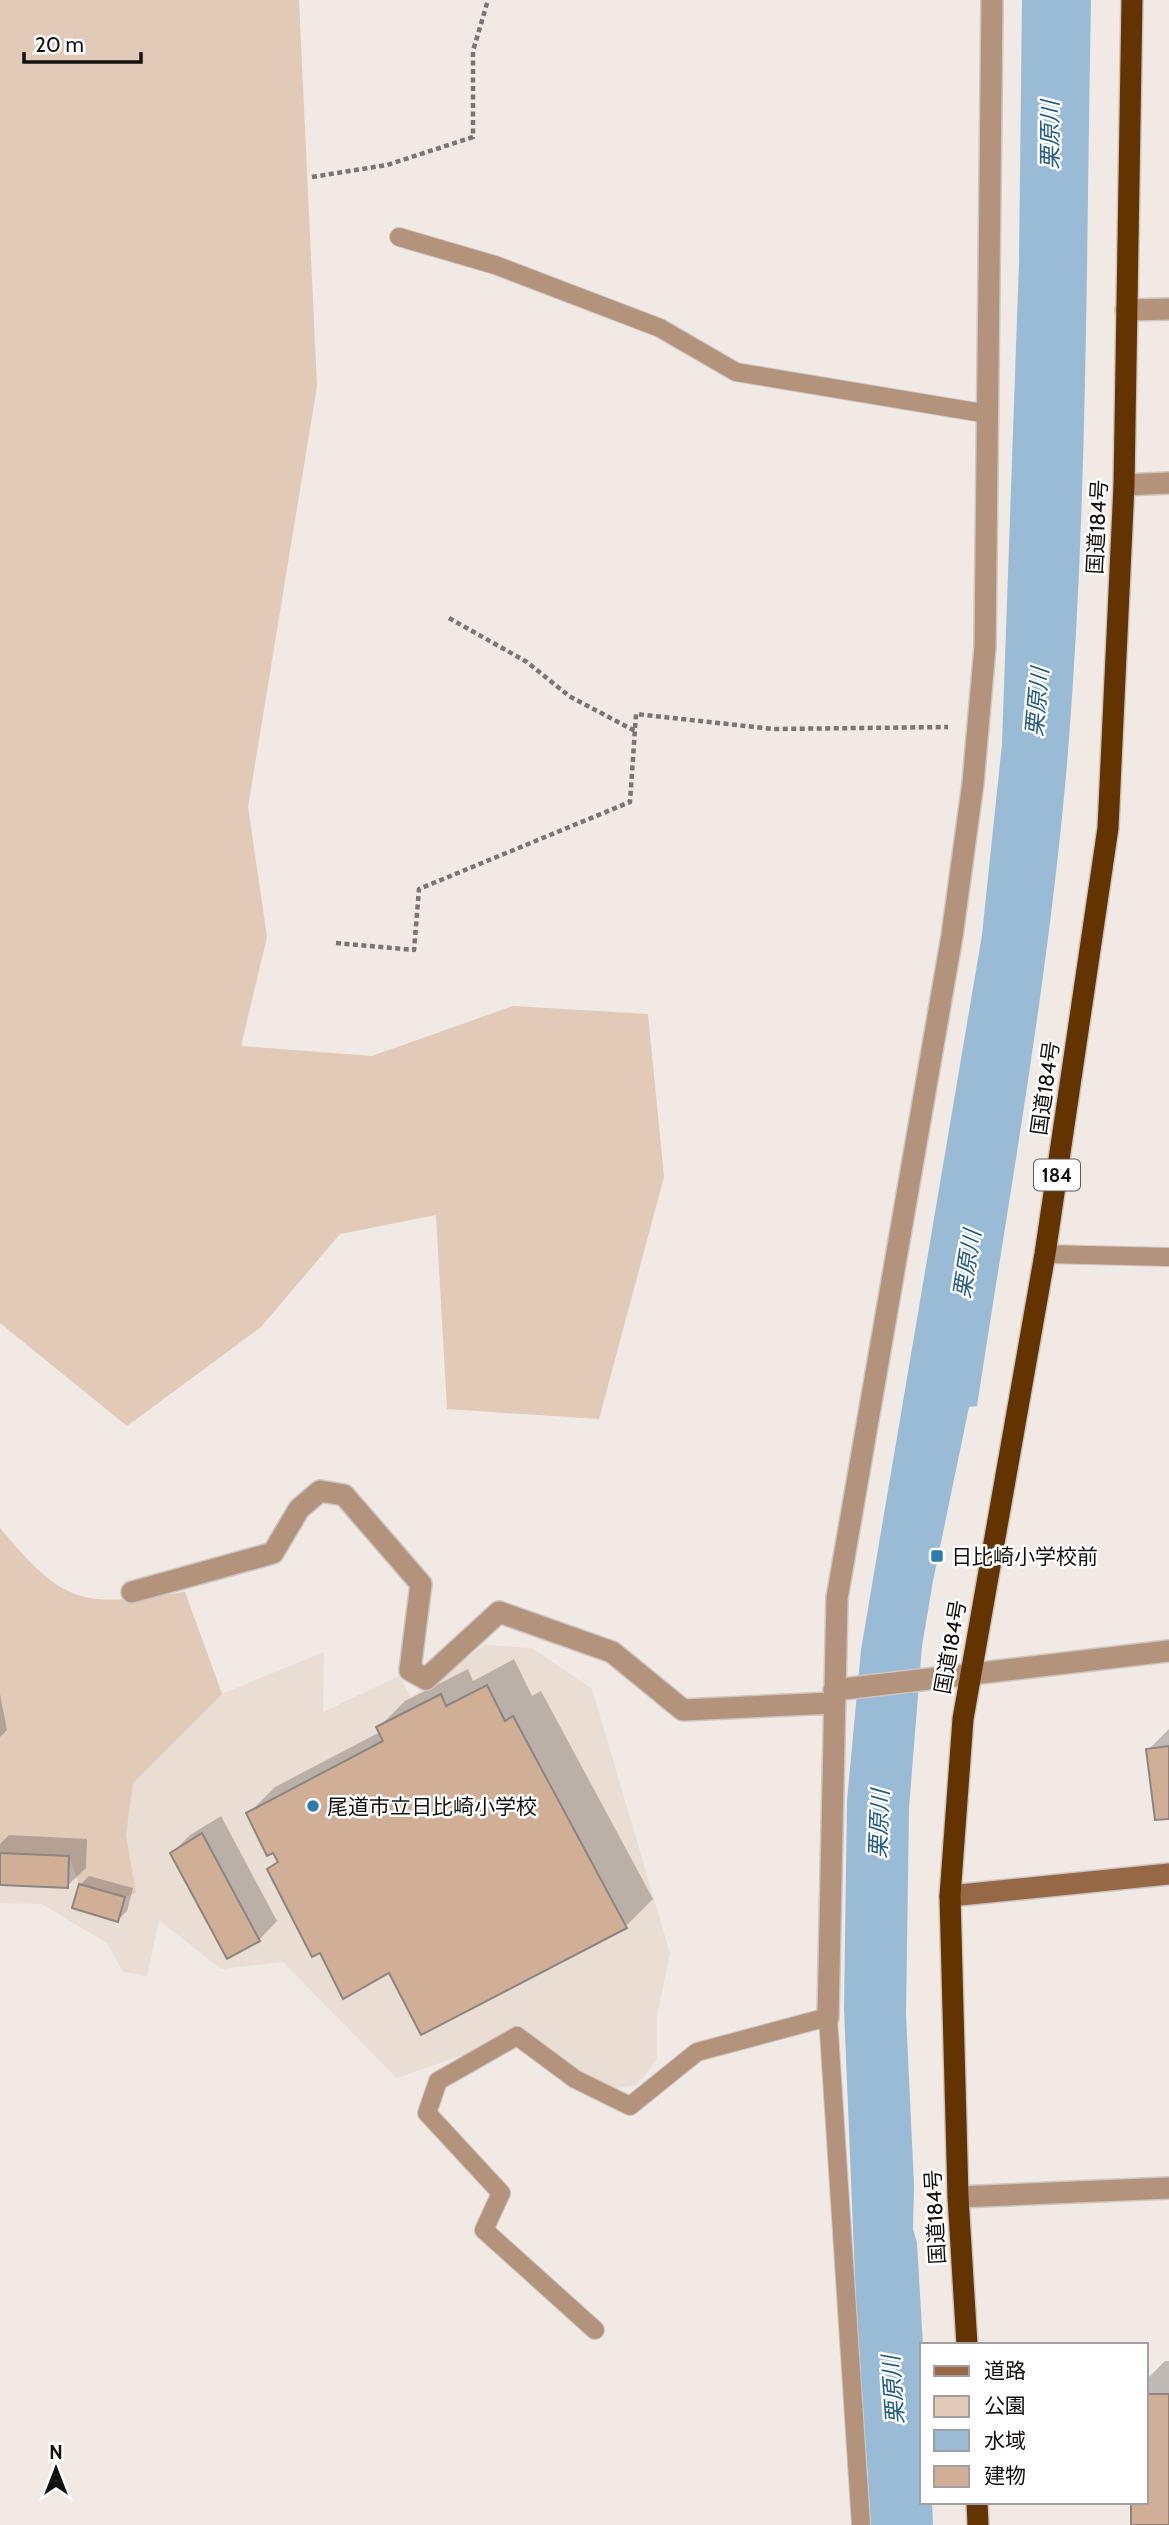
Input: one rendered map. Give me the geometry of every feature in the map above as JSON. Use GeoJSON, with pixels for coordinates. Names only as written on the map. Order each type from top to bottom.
{"type":"FeatureCollection","features":[{"type":"Feature","properties":{"kind":"highway","name":"国道184号"},"geometry":{"type":"LineString","coordinates":[[967,2343],[958,2197],[950,1896],[963,1719],[1045,1254],[1108,828],[1124,485],[1132,0]]}},
{"type":"Feature","properties":{"kind":"highway"},"geometry":{"type":"LineString","coordinates":[[977,2504],[978,2525]]}},
{"type":"Feature","properties":{"kind":"street"},"geometry":{"type":"LineString","coordinates":[[828,2017],[839,1694],[837,1598],[948,962],[978,727],[985,647],[992,0]]}},
{"type":"Feature","properties":{"kind":"street"},"geometry":{"type":"LineString","coordinates":[[1126,310],[1169,309]]}},
{"type":"Feature","properties":{"kind":"street"},"geometry":{"type":"LineString","coordinates":[[1124,485],[1169,483]]}},
{"type":"Feature","properties":{"kind":"street"},"geometry":{"type":"LineString","coordinates":[[132,1592],[273,1553],[299,1509],[320,1491],[344,1495],[421,1584],[410,1670],[426,1679],[499,1612],[612,1652],[683,1710],[839,1694],[971,1674],[1169,1651]]}},
{"type":"Feature","properties":{"kind":"street"},"geometry":{"type":"LineString","coordinates":[[950,1896],[1169,1874]]}},
{"type":"Feature","properties":{"kind":"street"},"geometry":{"type":"LineString","coordinates":[[958,2197],[1169,2188]]}},
{"type":"Feature","properties":{"kind":"lane"},"geometry":{"type":"LineString","coordinates":[[399,237],[495,265],[660,328],[736,372],[988,414]]}},
{"type":"Feature","properties":{"kind":"lane"},"geometry":{"type":"LineString","coordinates":[[1045,1254],[1169,1257]]}},
{"type":"Feature","properties":{"kind":"lane"},"geometry":{"type":"LineString","coordinates":[[595,2330],[484,2230],[501,2193],[427,2113],[438,2081],[517,2036],[575,2079],[630,2106],[697,2052],[828,2017],[860,2525]]}},
{"type":"Feature","properties":{"kind":"path"},"geometry":{"type":"LineString","coordinates":[[312,177],[387,166],[473,137],[473,51],[488,0]]}},
{"type":"Feature","properties":{"kind":"path"},"geometry":{"type":"LineString","coordinates":[[449,618],[527,662],[569,696],[635,731]]}},
{"type":"Feature","properties":{"kind":"path"},"geometry":{"type":"LineString","coordinates":[[336,943],[414,950],[419,889],[630,802],[636,714],[773,729],[978,727]]}},
{"type":"Feature","properties":{"kind":"shaded area","name":"尾道市立日比崎小学校"},"geometry":{"type":"Polygon","coordinates":[[[0,1528],[32,1566],[57,1587],[72,1595],[93,1599],[140,1599],[185,1592],[222,1694],[324,1652],[323,1712],[399,1676],[411,1697],[485,1645],[532,1648],[592,1689],[670,1953],[657,2015],[657,2059],[637,2085],[617,2088],[591,2084],[517,2036],[397,2078],[283,1962],[221,1969],[159,1920],[147,1976],[123,1972],[107,1943],[42,1904],[0,1903],[0,1528]]]}},
{"type":"Feature","properties":{"kind":"green space"},"geometry":{"type":"Polygon","coordinates":[[[0,0],[299,0],[317,386],[248,807],[267,937],[241,1046],[372,1056],[513,1006],[648,1014],[664,1177],[599,1419],[447,1409],[436,1215],[340,1234],[261,1327],[127,1426],[0,1323],[0,0]]]}},
{"type":"Feature","properties":{"kind":"green space"},"geometry":{"type":"Polygon","coordinates":[[[0,1528],[43,1574],[80,1596],[123,1600],[185,1592],[222,1694],[133,1783],[126,1835],[136,1893],[125,1897],[79,1884],[69,1856],[0,1853],[0,1528]]]}},
{"type":"Feature","properties":{"kind":"water","name":"栗原川"},"geometry":{"type":"Polygon","coordinates":[[[1022,0],[1091,0],[1079,564],[1075,658],[1060,834],[1040,998],[977,1406],[969,1407],[922,1646],[909,1808],[906,2014],[914,2185],[913,2229],[917,2243],[923,2343],[920,2343],[920,2504],[932,2504],[933,2525],[871,2525],[856,2302],[844,2009],[847,1801],[861,1650],[982,935],[1002,744],[1019,262],[1022,0]]]}},
{"type":"Feature","properties":{"kind":"building"},"geometry":{"type":"Polygon","coordinates":[[[487,1685],[505,1721],[513,1716],[627,1928],[421,2035],[389,1973],[343,1999],[320,1953],[312,1957],[267,1869],[278,1862],[273,1853],[267,1856],[246,1813],[383,1741],[376,1727],[441,1694],[446,1706],[487,1685]]]}},
{"type":"Feature","properties":{"kind":"building"},"geometry":{"type":"Polygon","coordinates":[[[1169,1746],[1169,1819],[1155,1820],[1146,1749],[1169,1746]]]}},
{"type":"Feature","properties":{"kind":"building"},"geometry":{"type":"Polygon","coordinates":[[[202,1833],[260,1941],[227,1959],[170,1853],[202,1833]]]}},
{"type":"Feature","properties":{"kind":"building"},"geometry":{"type":"Polygon","coordinates":[[[0,1853],[69,1856],[68,1888],[0,1885],[0,1853]]]}},
{"type":"Feature","properties":{"kind":"building"},"geometry":{"type":"Polygon","coordinates":[[[79,1884],[125,1897],[118,1922],[72,1908],[79,1884]]]}},
{"type":"Feature","properties":{"kind":"building"},"geometry":{"type":"Polygon","coordinates":[[[1148,2394],[1169,2394],[1169,2525],[1131,2525],[1131,2504],[1148,2504],[1148,2394]]]}},
{"type":"Feature","properties":{"kind":"place","name":"日比崎小学校前"},"geometry":{"type":"Point","coordinates":[937,1556]}},
{"type":"Feature","properties":{"kind":"place","name":"尾道市立日比崎小学校"},"geometry":{"type":"Point","coordinates":[313,1806]}}]}
